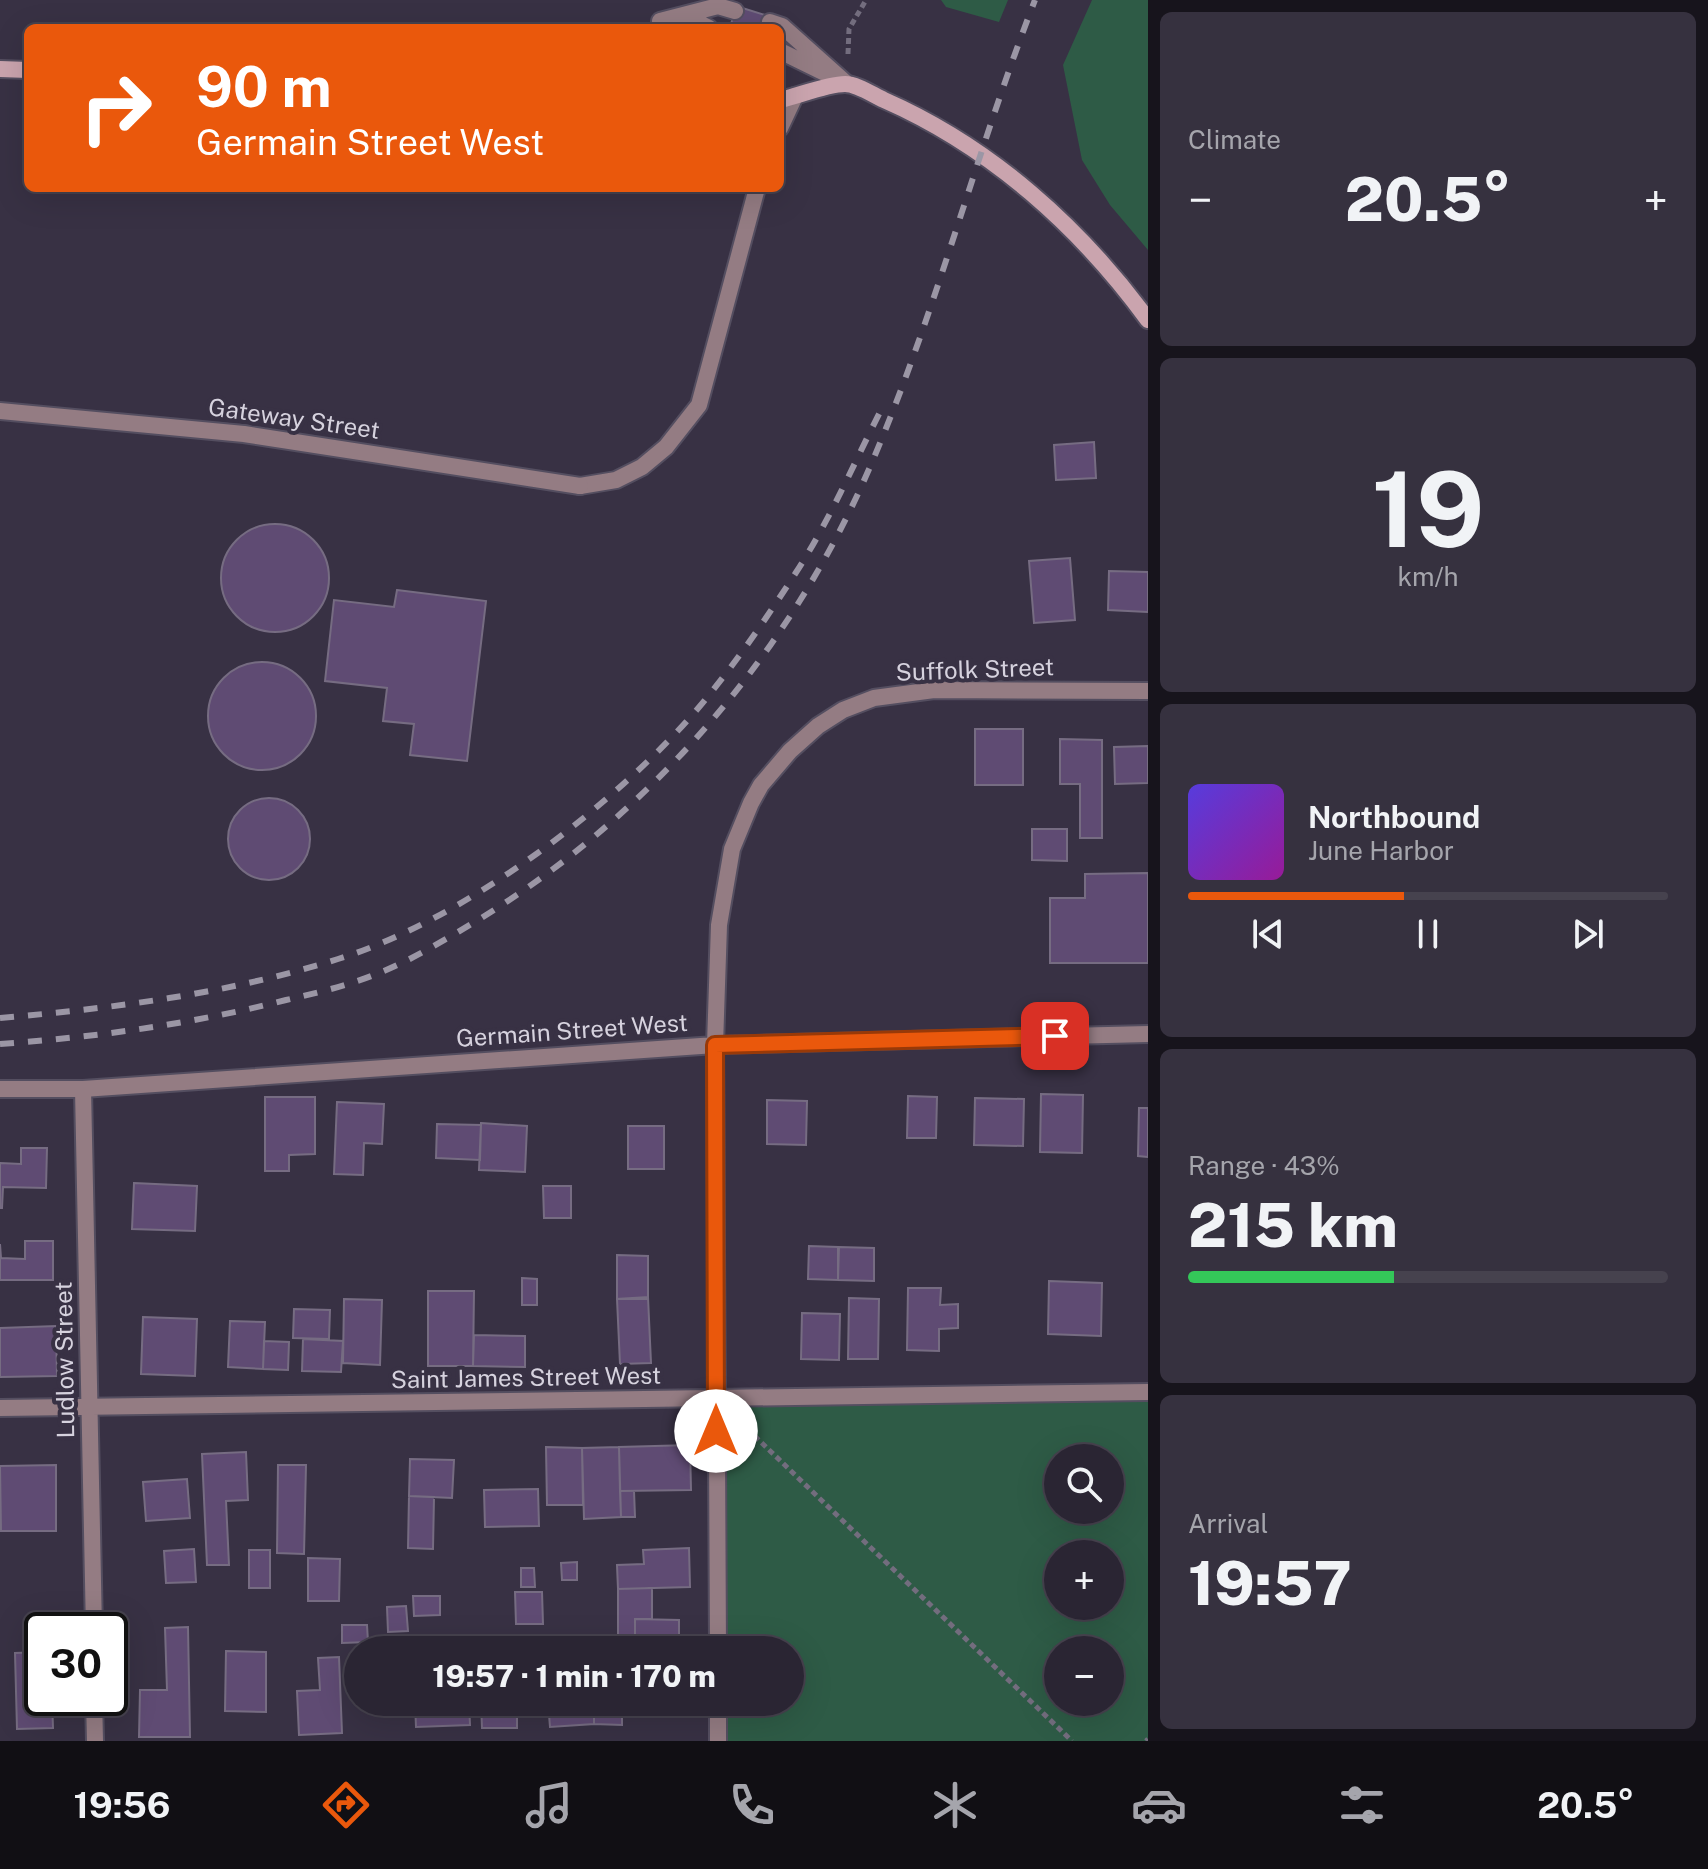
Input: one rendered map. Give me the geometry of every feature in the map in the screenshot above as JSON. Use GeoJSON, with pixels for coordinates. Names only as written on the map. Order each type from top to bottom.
{"type":"FeatureCollection","features":[{"type":"Feature","properties":{"kind":"street"},"geometry":{"type":"LineString","coordinates":[[660,21],[718,6],[735,11]]}},
{"type":"Feature","properties":{"kind":"street"},"geometry":{"type":"LineString","coordinates":[[683,15],[701,24]]}},
{"type":"Feature","properties":{"kind":"street"},"geometry":{"type":"LineString","coordinates":[[770,22],[776,24]]}},
{"type":"Feature","properties":{"kind":"street"},"geometry":{"type":"LineString","coordinates":[[784,28],[847,84]]}},
{"type":"Feature","properties":{"kind":"street"},"geometry":{"type":"LineString","coordinates":[[784,53],[924,119],[1013,178],[1086,246],[1148,320]]}},
{"type":"Feature","properties":{"kind":"street"},"geometry":{"type":"LineString","coordinates":[[0,69],[24,70]]}},
{"type":"Feature","properties":{"kind":"street"},"geometry":{"type":"LineString","coordinates":[[788,98],[847,84]]}},
{"type":"Feature","properties":{"kind":"street","name":"Gateway Street"},"geometry":{"type":"LineString","coordinates":[[0,411],[244,434],[580,486],[616,480],[642,467],[666,447],[699,405],[756,192]]}},
{"type":"Feature","properties":{"kind":"street","name":"Suffolk Street"},"geometry":{"type":"LineString","coordinates":[[718,1636],[715,1045],[719,925],[732,849],[751,803],[790,751],[818,726],[843,710],[874,698],[934,690],[1148,691]]}},
{"type":"Feature","properties":{"kind":"street","name":"Germain Street West"},"geometry":{"type":"LineString","coordinates":[[0,1089],[83,1089],[715,1045],[1148,1034]]}},
{"type":"Feature","properties":{"kind":"street","name":"Ludlow Street"},"geometry":{"type":"LineString","coordinates":[[83,1089],[94,1612]]}},
{"type":"Feature","properties":{"kind":"street","name":"Saint James Street West"},"geometry":{"type":"LineString","coordinates":[[0,1408],[1148,1392]]}},
{"type":"Feature","properties":{"kind":"street"},"geometry":{"type":"LineString","coordinates":[[94,1716],[95,1741]]}},
{"type":"Feature","properties":{"kind":"street"},"geometry":{"type":"LineString","coordinates":[[718,1716],[718,1741]]}},
{"type":"Feature","properties":{"kind":"path"},"geometry":{"type":"LineString","coordinates":[[847,84],[849,29],[866,0]]}},
{"type":"Feature","properties":{"kind":"path"},"geometry":{"type":"LineString","coordinates":[[716,1399],[1072,1741]]}},
{"type":"Feature","properties":{"kind":"green space"},"geometry":{"type":"Polygon","coordinates":[[[941,0],[1008,0],[999,22],[946,7],[941,0]]]}},
{"type":"Feature","properties":{"kind":"green space"},"geometry":{"type":"Polygon","coordinates":[[[1092,0],[1148,0],[1148,250],[1110,205],[1082,160],[1063,65],[1092,0]]]}},
{"type":"Feature","properties":{"kind":"green space"},"geometry":{"type":"Polygon","coordinates":[[[1148,1392],[1148,1741],[718,1741],[718,1716],[804,1716],[804,1636],[718,1636],[716,1400],[1148,1392]]]}},
{"type":"Feature","properties":{"kind":"building"},"geometry":{"type":"Polygon","coordinates":[[[736,6],[771,17],[769,24],[731,24],[736,6]]]}},
{"type":"Feature","properties":{"kind":"building"},"geometry":{"type":"Polygon","coordinates":[[[1094,442],[1096,478],[1056,480],[1054,445],[1094,442]]]}},
{"type":"Feature","properties":{"kind":"building"},"geometry":{"type":"Polygon","coordinates":[[[275,524],[296,528],[314,539],[325,557],[329,578],[325,599],[314,617],[296,628],[275,632],[254,628],[236,617],[225,599],[221,578],[225,557],[236,539],[254,528],[275,524]]]}},
{"type":"Feature","properties":{"kind":"building"},"geometry":{"type":"Polygon","coordinates":[[[1070,558],[1075,620],[1034,623],[1029,561],[1070,558]]]}},
{"type":"Feature","properties":{"kind":"building"},"geometry":{"type":"Polygon","coordinates":[[[1109,571],[1148,572],[1148,612],[1108,610],[1109,571]]]}},
{"type":"Feature","properties":{"kind":"building"},"geometry":{"type":"Polygon","coordinates":[[[397,590],[486,601],[467,761],[410,755],[414,724],[383,721],[387,688],[325,681],[334,600],[394,607],[397,590]]]}},
{"type":"Feature","properties":{"kind":"building"},"geometry":{"type":"Polygon","coordinates":[[[262,662],[283,666],[301,677],[312,695],[316,716],[312,737],[301,755],[283,766],[262,770],[241,766],[223,755],[212,737],[208,716],[212,695],[223,677],[241,666],[262,662]]]}},
{"type":"Feature","properties":{"kind":"building"},"geometry":{"type":"Polygon","coordinates":[[[975,729],[1023,729],[1023,785],[975,785],[975,729]]]}},
{"type":"Feature","properties":{"kind":"building"},"geometry":{"type":"Polygon","coordinates":[[[1060,739],[1102,740],[1102,838],[1080,838],[1080,784],[1060,784],[1060,739]]]}},
{"type":"Feature","properties":{"kind":"building"},"geometry":{"type":"Polygon","coordinates":[[[1148,746],[1148,783],[1115,784],[1114,747],[1148,746]]]}},
{"type":"Feature","properties":{"kind":"building"},"geometry":{"type":"Polygon","coordinates":[[[269,798],[285,801],[298,810],[307,823],[310,839],[307,855],[298,868],[285,877],[269,880],[253,877],[240,868],[231,855],[228,839],[231,823],[240,810],[253,801],[269,798]]]}},
{"type":"Feature","properties":{"kind":"building"},"geometry":{"type":"Polygon","coordinates":[[[1032,829],[1067,829],[1067,861],[1032,860],[1032,829]]]}},
{"type":"Feature","properties":{"kind":"building"},"geometry":{"type":"Polygon","coordinates":[[[1148,873],[1148,963],[1050,963],[1050,898],[1085,898],[1085,874],[1148,873]]]}},
{"type":"Feature","properties":{"kind":"building"},"geometry":{"type":"Polygon","coordinates":[[[1041,1094],[1083,1095],[1082,1153],[1040,1152],[1041,1094]]]}},
{"type":"Feature","properties":{"kind":"building"},"geometry":{"type":"Polygon","coordinates":[[[908,1096],[937,1097],[936,1138],[907,1138],[908,1096]]]}},
{"type":"Feature","properties":{"kind":"building"},"geometry":{"type":"Polygon","coordinates":[[[265,1097],[315,1097],[315,1154],[289,1155],[289,1171],[265,1171],[265,1097]]]}},
{"type":"Feature","properties":{"kind":"building"},"geometry":{"type":"Polygon","coordinates":[[[975,1098],[1024,1099],[1023,1146],[974,1145],[975,1098]]]}},
{"type":"Feature","properties":{"kind":"building"},"geometry":{"type":"Polygon","coordinates":[[[767,1100],[807,1101],[806,1145],[767,1144],[767,1100]]]}},
{"type":"Feature","properties":{"kind":"building"},"geometry":{"type":"Polygon","coordinates":[[[337,1102],[384,1104],[382,1144],[364,1143],[363,1175],[334,1174],[337,1102]]]}},
{"type":"Feature","properties":{"kind":"building"},"geometry":{"type":"Polygon","coordinates":[[[1139,1108],[1148,1108],[1148,1157],[1138,1156],[1139,1108]]]}},
{"type":"Feature","properties":{"kind":"building"},"geometry":{"type":"Polygon","coordinates":[[[481,1123],[527,1126],[525,1172],[479,1170],[481,1123]]]}},
{"type":"Feature","properties":{"kind":"building"},"geometry":{"type":"Polygon","coordinates":[[[437,1124],[481,1125],[480,1160],[436,1158],[437,1124]]]}},
{"type":"Feature","properties":{"kind":"building"},"geometry":{"type":"Polygon","coordinates":[[[628,1126],[664,1126],[664,1169],[628,1169],[628,1126]]]}},
{"type":"Feature","properties":{"kind":"building"},"geometry":{"type":"Polygon","coordinates":[[[21,1148],[47,1148],[46,1188],[3,1187],[0,1208],[0,1163],[21,1164],[21,1148]]]}},
{"type":"Feature","properties":{"kind":"building"},"geometry":{"type":"Polygon","coordinates":[[[134,1183],[197,1186],[195,1231],[132,1229],[134,1183]]]}},
{"type":"Feature","properties":{"kind":"building"},"geometry":{"type":"Polygon","coordinates":[[[543,1186],[571,1186],[571,1218],[544,1218],[543,1186]]]}},
{"type":"Feature","properties":{"kind":"building"},"geometry":{"type":"Polygon","coordinates":[[[25,1241],[53,1241],[53,1280],[0,1280],[0,1244],[1,1258],[25,1259],[25,1241]]]}},
{"type":"Feature","properties":{"kind":"building"},"geometry":{"type":"Polygon","coordinates":[[[809,1246],[838,1247],[838,1280],[808,1279],[809,1246]]]}},
{"type":"Feature","properties":{"kind":"building"},"geometry":{"type":"Polygon","coordinates":[[[839,1247],[874,1248],[874,1281],[838,1280],[839,1247]]]}},
{"type":"Feature","properties":{"kind":"building"},"geometry":{"type":"Polygon","coordinates":[[[617,1255],[648,1256],[648,1299],[617,1299],[617,1255]]]}},
{"type":"Feature","properties":{"kind":"building"},"geometry":{"type":"Polygon","coordinates":[[[522,1278],[537,1279],[537,1305],[522,1305],[522,1278]]]}},
{"type":"Feature","properties":{"kind":"building"},"geometry":{"type":"Polygon","coordinates":[[[1049,1281],[1102,1283],[1101,1336],[1048,1334],[1049,1281]]]}},
{"type":"Feature","properties":{"kind":"building"},"geometry":{"type":"Polygon","coordinates":[[[908,1288],[941,1288],[940,1305],[958,1304],[958,1328],[939,1329],[939,1351],[907,1350],[908,1288]]]}},
{"type":"Feature","properties":{"kind":"building"},"geometry":{"type":"Polygon","coordinates":[[[428,1291],[474,1291],[473,1366],[428,1366],[428,1291]]]}},
{"type":"Feature","properties":{"kind":"building"},"geometry":{"type":"Polygon","coordinates":[[[648,1297],[651,1363],[620,1364],[617,1299],[648,1297]]]}},
{"type":"Feature","properties":{"kind":"building"},"geometry":{"type":"Polygon","coordinates":[[[849,1298],[879,1299],[878,1359],[848,1359],[849,1298]]]}},
{"type":"Feature","properties":{"kind":"building"},"geometry":{"type":"Polygon","coordinates":[[[344,1299],[382,1300],[380,1365],[343,1363],[344,1299]]]}},
{"type":"Feature","properties":{"kind":"building"},"geometry":{"type":"Polygon","coordinates":[[[294,1309],[330,1310],[329,1339],[293,1338],[294,1309]]]}},
{"type":"Feature","properties":{"kind":"building"},"geometry":{"type":"Polygon","coordinates":[[[802,1313],[840,1314],[839,1360],[801,1359],[802,1313]]]}},
{"type":"Feature","properties":{"kind":"building"},"geometry":{"type":"Polygon","coordinates":[[[143,1317],[197,1319],[195,1376],[141,1374],[143,1317]]]}},
{"type":"Feature","properties":{"kind":"building"},"geometry":{"type":"Polygon","coordinates":[[[230,1321],[265,1322],[263,1369],[228,1367],[230,1321]]]}},
{"type":"Feature","properties":{"kind":"building"},"geometry":{"type":"Polygon","coordinates":[[[56,1326],[57,1376],[0,1377],[0,1328],[56,1326]]]}},
{"type":"Feature","properties":{"kind":"building"},"geometry":{"type":"Polygon","coordinates":[[[474,1335],[525,1336],[525,1367],[473,1366],[474,1335]]]}},
{"type":"Feature","properties":{"kind":"building"},"geometry":{"type":"Polygon","coordinates":[[[303,1339],[343,1341],[341,1372],[302,1371],[303,1339]]]}},
{"type":"Feature","properties":{"kind":"building"},"geometry":{"type":"Polygon","coordinates":[[[264,1341],[289,1342],[288,1370],[263,1369],[264,1341]]]}},
{"type":"Feature","properties":{"kind":"building"},"geometry":{"type":"Polygon","coordinates":[[[690,1445],[691,1490],[620,1491],[619,1447],[690,1445]]]}},
{"type":"Feature","properties":{"kind":"building"},"geometry":{"type":"Polygon","coordinates":[[[546,1447],[582,1448],[583,1505],[547,1505],[546,1447]]]}},
{"type":"Feature","properties":{"kind":"building"},"geometry":{"type":"Polygon","coordinates":[[[619,1447],[621,1517],[584,1519],[582,1448],[619,1447]]]}},
{"type":"Feature","properties":{"kind":"building"},"geometry":{"type":"Polygon","coordinates":[[[246,1452],[248,1500],[226,1501],[229,1565],[207,1565],[202,1454],[246,1452]]]}},
{"type":"Feature","properties":{"kind":"building"},"geometry":{"type":"Polygon","coordinates":[[[410,1459],[454,1460],[452,1498],[409,1496],[410,1459]]]}},
{"type":"Feature","properties":{"kind":"building"},"geometry":{"type":"Polygon","coordinates":[[[56,1465],[56,1531],[1,1531],[0,1466],[56,1465]]]}},
{"type":"Feature","properties":{"kind":"building"},"geometry":{"type":"Polygon","coordinates":[[[278,1465],[306,1465],[304,1554],[277,1553],[278,1465]]]}},
{"type":"Feature","properties":{"kind":"building"},"geometry":{"type":"Polygon","coordinates":[[[187,1479],[190,1518],[146,1521],[143,1482],[187,1479]]]}},
{"type":"Feature","properties":{"kind":"building"},"geometry":{"type":"Polygon","coordinates":[[[538,1489],[539,1526],[485,1527],[484,1490],[538,1489]]]}},
{"type":"Feature","properties":{"kind":"building"},"geometry":{"type":"Polygon","coordinates":[[[620,1491],[634,1491],[635,1517],[621,1517],[620,1491]]]}},
{"type":"Feature","properties":{"kind":"building"},"geometry":{"type":"Polygon","coordinates":[[[409,1496],[434,1497],[433,1549],[408,1548],[409,1496]]]}},
{"type":"Feature","properties":{"kind":"building"},"geometry":{"type":"Polygon","coordinates":[[[689,1548],[690,1587],[618,1589],[617,1565],[644,1564],[643,1550],[689,1548]]]}},
{"type":"Feature","properties":{"kind":"building"},"geometry":{"type":"Polygon","coordinates":[[[194,1549],[196,1582],[166,1583],[164,1551],[194,1549]]]}},
{"type":"Feature","properties":{"kind":"building"},"geometry":{"type":"Polygon","coordinates":[[[249,1550],[270,1550],[270,1588],[249,1588],[249,1550]]]}},
{"type":"Feature","properties":{"kind":"building"},"geometry":{"type":"Polygon","coordinates":[[[308,1558],[340,1559],[339,1601],[308,1601],[308,1558]]]}},
{"type":"Feature","properties":{"kind":"building"},"geometry":{"type":"Polygon","coordinates":[[[577,1562],[577,1580],[562,1580],[561,1563],[577,1562]]]}},
{"type":"Feature","properties":{"kind":"building"},"geometry":{"type":"Polygon","coordinates":[[[521,1568],[534,1568],[535,1587],[521,1587],[521,1568]]]}},
{"type":"Feature","properties":{"kind":"building"},"geometry":{"type":"Polygon","coordinates":[[[652,1588],[652,1619],[635,1619],[635,1636],[618,1636],[618,1589],[652,1588]]]}},
{"type":"Feature","properties":{"kind":"building"},"geometry":{"type":"Polygon","coordinates":[[[515,1592],[542,1592],[543,1624],[516,1624],[515,1592]]]}},
{"type":"Feature","properties":{"kind":"building"},"geometry":{"type":"Polygon","coordinates":[[[413,1596],[440,1596],[440,1615],[414,1616],[413,1596]]]}},
{"type":"Feature","properties":{"kind":"building"},"geometry":{"type":"Polygon","coordinates":[[[406,1606],[408,1631],[388,1632],[387,1607],[406,1606]]]}},
{"type":"Feature","properties":{"kind":"building"},"geometry":{"type":"Polygon","coordinates":[[[635,1619],[679,1620],[679,1636],[635,1636],[635,1619]]]}},
{"type":"Feature","properties":{"kind":"building"},"geometry":{"type":"Polygon","coordinates":[[[342,1625],[367,1625],[368,1636],[344,1636],[342,1643],[342,1625]]]}},
{"type":"Feature","properties":{"kind":"building"},"geometry":{"type":"Polygon","coordinates":[[[188,1627],[190,1737],[139,1737],[140,1690],[167,1690],[165,1628],[188,1627]]]}},
{"type":"Feature","properties":{"kind":"building"},"geometry":{"type":"Polygon","coordinates":[[[226,1651],[266,1652],[266,1712],[225,1711],[226,1651]]]}},
{"type":"Feature","properties":{"kind":"building"},"geometry":{"type":"Polygon","coordinates":[[[15,1653],[24,1653],[24,1716],[53,1716],[53,1728],[17,1729],[15,1653]]]}},
{"type":"Feature","properties":{"kind":"building"},"geometry":{"type":"Polygon","coordinates":[[[339,1657],[342,1733],[299,1735],[297,1691],[320,1690],[318,1658],[339,1657]]]}},
{"type":"Feature","properties":{"kind":"building"},"geometry":{"type":"Polygon","coordinates":[[[416,1716],[470,1716],[470,1725],[416,1727],[416,1716]]]}},
{"type":"Feature","properties":{"kind":"building"},"geometry":{"type":"Polygon","coordinates":[[[482,1716],[517,1716],[517,1728],[482,1728],[482,1716]]]}},
{"type":"Feature","properties":{"kind":"building"},"geometry":{"type":"Polygon","coordinates":[[[549,1716],[594,1716],[594,1724],[550,1727],[549,1716]]]}},
{"type":"Feature","properties":{"kind":"building"},"geometry":{"type":"Polygon","coordinates":[[[594,1716],[622,1716],[622,1725],[594,1724],[594,1716]]]}},
{"type":"Feature","properties":{"kind":"railway"},"geometry":{"type":"LineString","coordinates":[[0,1044],[180,1023],[321,992],[379,973],[478,920],[539,879],[597,834],[652,785],[749,674],[791,614],[829,551],[862,485],[910,366],[1035,0]]}},
{"type":"Feature","properties":{"kind":"railway"},"geometry":{"type":"LineString","coordinates":[[0,1018],[170,998],[255,982],[338,959],[436,917],[534,855],[625,782],[665,744],[726,674],[807,554],[882,408]]}},
{"type":"Feature","properties":{"kind":"route"},"geometry":{"type":"LineString","coordinates":[[716,1431],[715,1045],[1055,1036]]}}]}
